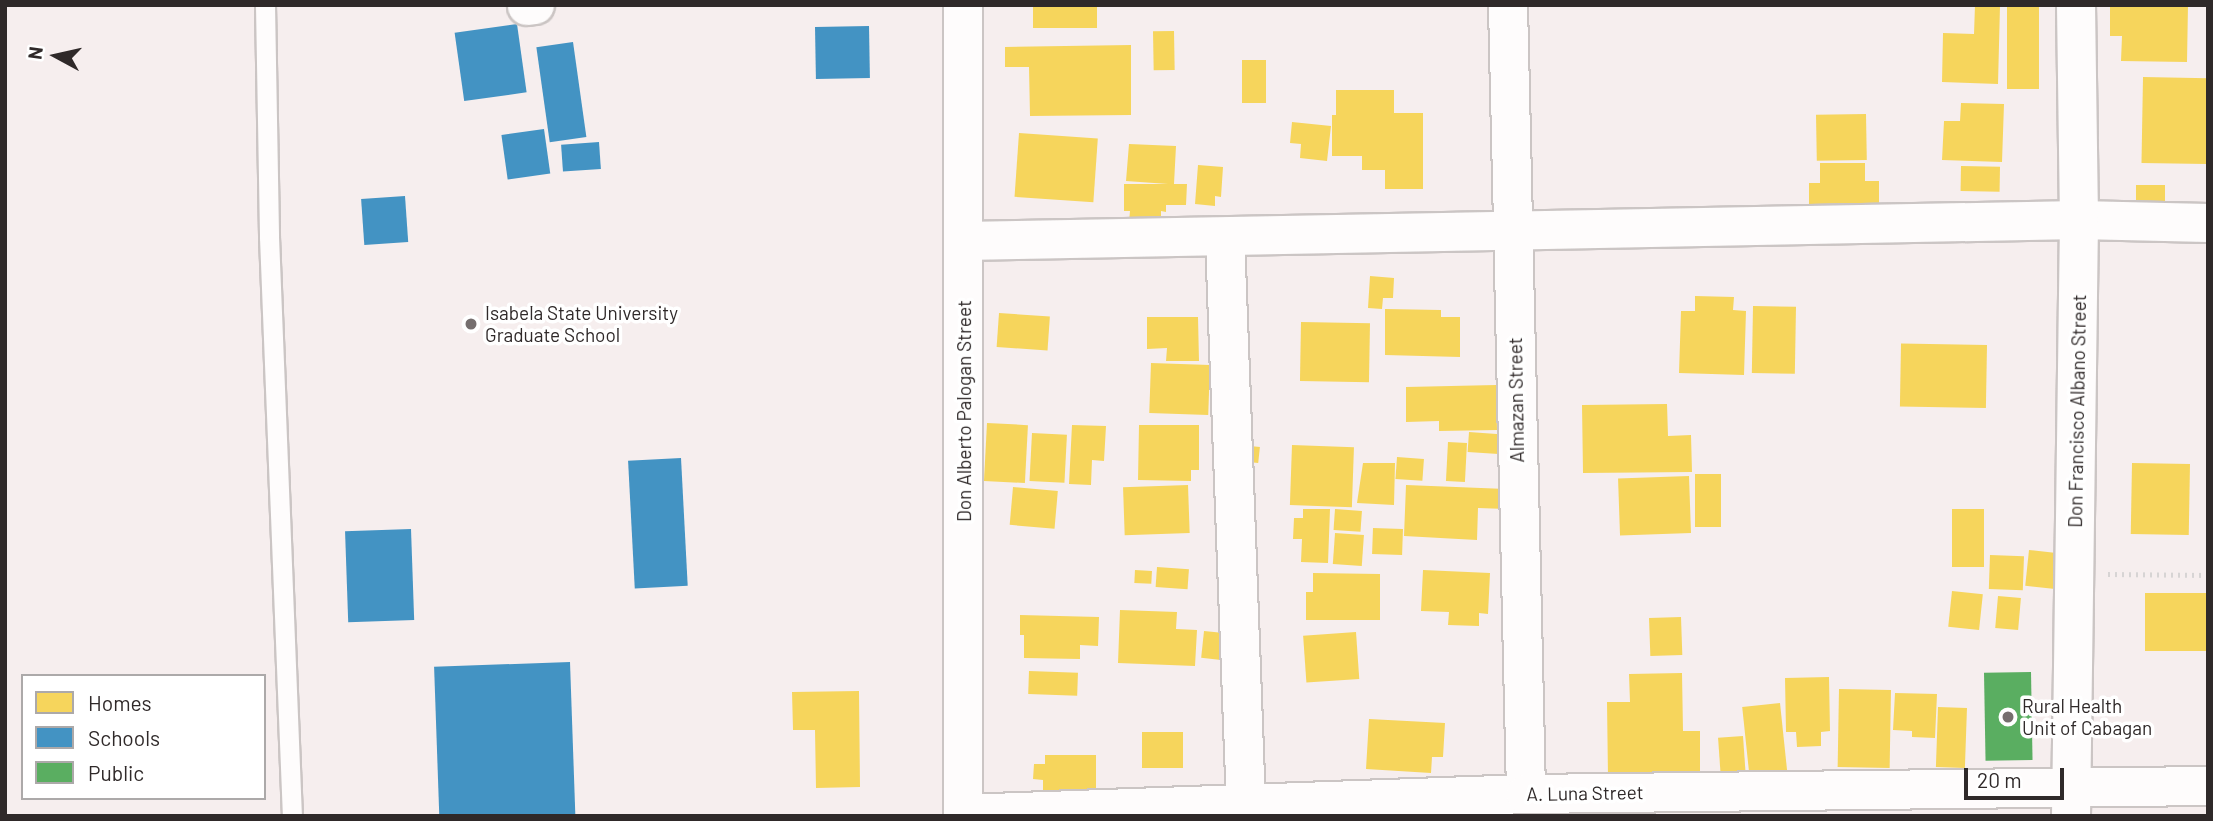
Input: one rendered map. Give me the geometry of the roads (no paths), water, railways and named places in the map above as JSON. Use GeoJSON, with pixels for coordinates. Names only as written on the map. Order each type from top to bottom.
{"type":"FeatureCollection","features":[{"type":"Feature","properties":{"kind":"street"},"geometry":{"type":"LineString","coordinates":[[527,6],[535,5]]}},
{"type":"Feature","properties":{"kind":"street","name":"Don Alberto Palogan Street"},"geometry":{"type":"LineString","coordinates":[[963,815],[964,5]]}},
{"type":"Feature","properties":{"kind":"street","name":"Almazan Street"},"geometry":{"type":"LineString","coordinates":[[1508,5],[1526,794]]}},
{"type":"Feature","properties":{"kind":"street","name":"Don Francisco Albano Street"},"geometry":{"type":"LineString","coordinates":[[2071,801],[2079,220],[2076,5]]}},
{"type":"Feature","properties":{"kind":"street"},"geometry":{"type":"LineString","coordinates":[[964,241],[2079,220],[2208,223]]}},
{"type":"Feature","properties":{"kind":"street"},"geometry":{"type":"LineString","coordinates":[[1225,238],[1246,806]]}},
{"type":"Feature","properties":{"kind":"street","name":"A. Luna Street"},"geometry":{"type":"LineString","coordinates":[[963,815],[1246,806],[1290,810],[1526,794],[2071,801],[2208,786]]}},
{"type":"Feature","properties":{"kind":"lane"},"geometry":{"type":"LineString","coordinates":[[265,5],[270,237],[292,816]]}},
{"type":"Feature","properties":{"kind":"place","name":"Isabela State University Graduate School"},"geometry":{"type":"Point","coordinates":[471,324]}},
{"type":"Feature","properties":{"kind":"place","name":"Rural Health Unit of Cabagan"},"geometry":{"type":"Point","coordinates":[2008,717]}}]}
